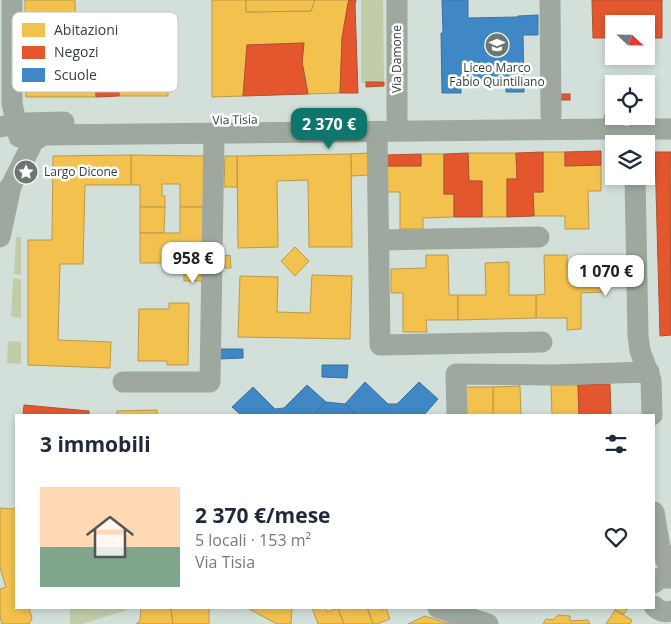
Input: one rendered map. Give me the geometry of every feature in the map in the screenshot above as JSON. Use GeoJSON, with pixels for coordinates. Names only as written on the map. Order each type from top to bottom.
{"type":"FeatureCollection","features":[{"type":"Feature","properties":{"kind":"street"},"geometry":{"type":"LineString","coordinates":[[0,237],[9,185],[21,153],[9,130],[12,100],[12,0]]}},
{"type":"Feature","properties":{"kind":"street","name":"Via Damone"},"geometry":{"type":"LineString","coordinates":[[397,0],[397,118]]}},
{"type":"Feature","properties":{"kind":"street"},"geometry":{"type":"LineString","coordinates":[[550,0],[551,116]]}},
{"type":"Feature","properties":{"kind":"street","name":"Via Tisia"},"geometry":{"type":"LineString","coordinates":[[40,129],[397,118],[551,116],[628,128],[671,116]]}},
{"type":"Feature","properties":{"kind":"street","name":"Via Tisia"},"geometry":{"type":"LineString","coordinates":[[40,129],[214,134],[671,128]]}},
{"type":"Feature","properties":{"kind":"street"},"geometry":{"type":"LineString","coordinates":[[9,130],[40,129]]}},
{"type":"Feature","properties":{"kind":"street"},"geometry":{"type":"LineString","coordinates":[[9,185],[40,129]]}},
{"type":"Feature","properties":{"kind":"street"},"geometry":{"type":"LineString","coordinates":[[377,132],[380,344],[542,342]]}},
{"type":"Feature","properties":{"kind":"street"},"geometry":{"type":"LineString","coordinates":[[123,382],[210,382],[214,134]]}},
{"type":"Feature","properties":{"kind":"street"},"geometry":{"type":"LineString","coordinates":[[622,185],[625,337],[627,350],[652,388],[652,414]]}},
{"type":"Feature","properties":{"kind":"street"},"geometry":{"type":"LineString","coordinates":[[635,185],[638,336],[642,373],[639,388],[639,414]]}},
{"type":"Feature","properties":{"kind":"street"},"geometry":{"type":"LineString","coordinates":[[379,240],[539,237]]}},
{"type":"Feature","properties":{"kind":"street"},"geometry":{"type":"LineString","coordinates":[[457,414],[456,374],[551,375],[642,373]]}},
{"type":"Feature","properties":{"kind":"street"},"geometry":{"type":"LineString","coordinates":[[655,518],[660,547],[671,572]]}},
{"type":"Feature","properties":{"kind":"street"},"geometry":{"type":"LineString","coordinates":[[655,582],[660,578],[671,578]]}},
{"type":"Feature","properties":{"kind":"street"},"geometry":{"type":"LineString","coordinates":[[441,609],[488,624]]}},
{"type":"Feature","properties":{"kind":"green space"},"geometry":{"type":"Polygon","coordinates":[[[361,0],[383,0],[384,82],[361,83],[361,0]]]}},
{"type":"Feature","properties":{"kind":"green space"},"geometry":{"type":"Polygon","coordinates":[[[16,237],[21,237],[21,275],[14,274],[16,237]]]}},
{"type":"Feature","properties":{"kind":"green space"},"geometry":{"type":"Polygon","coordinates":[[[13,278],[21,279],[21,318],[11,316],[13,278]]]}},
{"type":"Feature","properties":{"kind":"green space"},"geometry":{"type":"Polygon","coordinates":[[[8,341],[21,342],[21,364],[7,363],[8,341]]]}},
{"type":"Feature","properties":{"kind":"green space"},"geometry":{"type":"Polygon","coordinates":[[[70,609],[127,610],[82,624],[70,624],[70,609]]]}},
{"type":"Feature","properties":{"kind":"building: Abitazioni"},"geometry":{"type":"Polygon","coordinates":[[[25,0],[75,0],[75,12],[25,12],[25,0]]]}},
{"type":"Feature","properties":{"kind":"building: Abitazioni"},"geometry":{"type":"Polygon","coordinates":[[[212,0],[246,0],[246,12],[311,11],[315,0],[349,0],[342,38],[340,93],[308,94],[302,62],[304,43],[247,45],[243,96],[212,97],[212,0]]]}},
{"type":"Feature","properties":{"kind":"building: Abitazioni"},"geometry":{"type":"Polygon","coordinates":[[[246,0],[315,0],[311,11],[246,12],[246,0]]]}},
{"type":"Feature","properties":{"kind":"building: Abitazioni"},"geometry":{"type":"Polygon","coordinates":[[[26,92],[96,92],[96,97],[26,97],[26,92]]]}},
{"type":"Feature","properties":{"kind":"building: Abitazioni"},"geometry":{"type":"Polygon","coordinates":[[[119,92],[168,92],[168,96],[119,96],[119,92]]]}},
{"type":"Feature","properties":{"kind":"building: Abitazioni"},"geometry":{"type":"Polygon","coordinates":[[[543,152],[565,152],[565,166],[601,165],[601,191],[588,191],[589,229],[565,229],[565,216],[534,216],[533,192],[543,192],[543,152]]]}},
{"type":"Feature","properties":{"kind":"building: Abitazioni"},"geometry":{"type":"Polygon","coordinates":[[[369,153],[370,175],[351,176],[351,154],[369,153]]]}},
{"type":"Feature","properties":{"kind":"building: Abitazioni"},"geometry":{"type":"Polygon","coordinates":[[[468,153],[516,153],[517,179],[507,179],[507,217],[482,217],[482,181],[469,181],[468,153]]]}},
{"type":"Feature","properties":{"kind":"building: Abitazioni"},"geometry":{"type":"Polygon","coordinates":[[[351,154],[352,247],[309,247],[308,180],[277,181],[278,247],[238,248],[237,156],[351,154]]]}},
{"type":"Feature","properties":{"kind":"building: Abitazioni"},"geometry":{"type":"Polygon","coordinates":[[[421,154],[444,154],[444,194],[454,194],[454,217],[423,218],[423,229],[400,229],[400,192],[387,192],[387,166],[421,166],[421,154]]]}},
{"type":"Feature","properties":{"kind":"building: Abitazioni"},"geometry":{"type":"Polygon","coordinates":[[[131,155],[205,156],[205,207],[180,207],[180,184],[162,184],[162,196],[165,196],[165,207],[140,207],[140,185],[131,185],[131,155]]]}},
{"type":"Feature","properties":{"kind":"building: Abitazioni"},"geometry":{"type":"Polygon","coordinates":[[[131,155],[131,185],[85,185],[83,264],[60,264],[58,340],[111,342],[110,368],[28,365],[28,240],[52,240],[53,156],[131,155]]]}},
{"type":"Feature","properties":{"kind":"building: Abitazioni"},"geometry":{"type":"Polygon","coordinates":[[[225,156],[237,156],[237,187],[224,187],[225,156]]]}},
{"type":"Feature","properties":{"kind":"building: Abitazioni"},"geometry":{"type":"Polygon","coordinates":[[[670,166],[671,166],[671,252],[670,166]]]}},
{"type":"Feature","properties":{"kind":"building: Abitazioni"},"geometry":{"type":"Polygon","coordinates":[[[140,207],[165,207],[164,233],[140,233],[140,207]]]}},
{"type":"Feature","properties":{"kind":"building: Abitazioni"},"geometry":{"type":"Polygon","coordinates":[[[180,207],[205,207],[205,263],[140,263],[140,233],[180,233],[180,207]]]}},
{"type":"Feature","properties":{"kind":"building: Abitazioni"},"geometry":{"type":"Polygon","coordinates":[[[295,247],[309,261],[295,276],[281,261],[295,247]]]}},
{"type":"Feature","properties":{"kind":"building: Abitazioni"},"geometry":{"type":"Polygon","coordinates":[[[230,255],[231,268],[225,268],[224,256],[230,255]]]}},
{"type":"Feature","properties":{"kind":"building: Abitazioni"},"geometry":{"type":"Polygon","coordinates":[[[426,255],[448,255],[449,295],[458,295],[458,320],[426,320],[427,332],[403,332],[403,293],[391,293],[391,269],[426,268],[426,255]]]}},
{"type":"Feature","properties":{"kind":"building: Abitazioni"},"geometry":{"type":"Polygon","coordinates":[[[544,255],[567,255],[567,267],[604,266],[604,292],[581,293],[581,329],[567,330],[567,318],[536,318],[536,295],[545,294],[544,255]]]}},
{"type":"Feature","properties":{"kind":"building: Abitazioni"},"geometry":{"type":"Polygon","coordinates":[[[509,262],[509,295],[536,295],[536,318],[458,320],[458,295],[486,295],[485,263],[509,262]]]}},
{"type":"Feature","properties":{"kind":"building: Abitazioni"},"geometry":{"type":"Polygon","coordinates":[[[184,272],[205,272],[205,281],[184,281],[184,272]]]}},
{"type":"Feature","properties":{"kind":"building: Abitazioni"},"geometry":{"type":"Polygon","coordinates":[[[312,275],[352,276],[350,339],[238,337],[240,276],[278,277],[277,312],[310,313],[312,275]]]}},
{"type":"Feature","properties":{"kind":"building: Abitazioni"},"geometry":{"type":"Polygon","coordinates":[[[169,303],[189,303],[188,365],[167,365],[167,361],[138,361],[139,309],[169,309],[169,303]]]}},
{"type":"Feature","properties":{"kind":"building: Abitazioni"},"geometry":{"type":"Polygon","coordinates":[[[551,385],[578,385],[579,414],[552,414],[551,385]]]}},
{"type":"Feature","properties":{"kind":"building: Abitazioni"},"geometry":{"type":"Polygon","coordinates":[[[520,386],[521,414],[493,414],[493,387],[520,386]]]}},
{"type":"Feature","properties":{"kind":"building: Abitazioni"},"geometry":{"type":"Polygon","coordinates":[[[462,387],[493,387],[493,414],[463,414],[462,387]]]}},
{"type":"Feature","properties":{"kind":"building: Abitazioni"},"geometry":{"type":"Polygon","coordinates":[[[157,410],[157,414],[117,414],[117,411],[157,410]]]}},
{"type":"Feature","properties":{"kind":"building: Abitazioni"},"geometry":{"type":"Polygon","coordinates":[[[15,507],[15,609],[29,609],[32,618],[30,623],[26,624],[2,624],[0,616],[0,589],[6,587],[0,568],[0,508],[13,509],[15,507]]]}},
{"type":"Feature","properties":{"kind":"building: Abitazioni"},"geometry":{"type":"Polygon","coordinates":[[[141,609],[171,609],[173,624],[136,624],[140,621],[141,609]]]}},
{"type":"Feature","properties":{"kind":"building: Abitazioni"},"geometry":{"type":"Polygon","coordinates":[[[171,609],[209,609],[209,624],[173,624],[171,609]]]}},
{"type":"Feature","properties":{"kind":"building: Abitazioni"},"geometry":{"type":"Polygon","coordinates":[[[249,609],[292,609],[291,624],[277,624],[249,609]]]}},
{"type":"Feature","properties":{"kind":"building: Abitazioni"},"geometry":{"type":"Polygon","coordinates":[[[312,609],[326,609],[327,612],[338,609],[344,624],[318,624],[312,609]]]}},
{"type":"Feature","properties":{"kind":"building: Abitazioni"},"geometry":{"type":"Polygon","coordinates":[[[338,609],[367,609],[373,624],[344,624],[338,609]]]}},
{"type":"Feature","properties":{"kind":"building: Abitazioni"},"geometry":{"type":"Polygon","coordinates":[[[368,609],[386,609],[390,619],[373,624],[368,609]]]}},
{"type":"Feature","properties":{"kind":"building: Abitazioni"},"geometry":{"type":"Polygon","coordinates":[[[616,609],[627,609],[624,614],[616,609]]]}},
{"type":"Feature","properties":{"kind":"building: Abitazioni"},"geometry":{"type":"Polygon","coordinates":[[[615,610],[632,620],[630,624],[606,624],[615,610]]]}},
{"type":"Feature","properties":{"kind":"building: Abitazioni"},"geometry":{"type":"Polygon","coordinates":[[[558,615],[570,616],[570,621],[588,620],[590,624],[543,624],[546,619],[553,620],[558,615]]]}},
{"type":"Feature","properties":{"kind":"building: Abitazioni"},"geometry":{"type":"Polygon","coordinates":[[[425,616],[443,622],[452,624],[408,624],[425,616]]]}},
{"type":"Feature","properties":{"kind":"building: Negozi"},"geometry":{"type":"Polygon","coordinates":[[[349,0],[356,0],[358,93],[340,93],[342,38],[349,0]]]}},
{"type":"Feature","properties":{"kind":"building: Negozi"},"geometry":{"type":"Polygon","coordinates":[[[592,0],[662,0],[662,38],[655,38],[655,15],[605,15],[605,38],[593,38],[592,0]]]}},
{"type":"Feature","properties":{"kind":"building: Negozi"},"geometry":{"type":"Polygon","coordinates":[[[304,43],[302,62],[308,94],[243,96],[247,45],[304,43]]]}},
{"type":"Feature","properties":{"kind":"building: Negozi"},"geometry":{"type":"Polygon","coordinates":[[[366,82],[384,82],[384,86],[366,87],[366,82]]]}},
{"type":"Feature","properties":{"kind":"building: Negozi"},"geometry":{"type":"Polygon","coordinates":[[[96,92],[119,92],[119,96],[96,97],[96,92]]]}},
{"type":"Feature","properties":{"kind":"building: Negozi"},"geometry":{"type":"Polygon","coordinates":[[[558,94],[570,94],[570,100],[558,100],[558,94]]]}},
{"type":"Feature","properties":{"kind":"building: Negozi"},"geometry":{"type":"Polygon","coordinates":[[[601,151],[601,165],[565,166],[565,152],[601,151]]]}},
{"type":"Feature","properties":{"kind":"building: Negozi"},"geometry":{"type":"Polygon","coordinates":[[[543,152],[543,192],[533,192],[534,216],[507,217],[507,179],[517,179],[516,153],[543,152]]]}},
{"type":"Feature","properties":{"kind":"building: Negozi"},"geometry":{"type":"Polygon","coordinates":[[[655,152],[671,152],[671,335],[660,336],[655,152]]]}},
{"type":"Feature","properties":{"kind":"building: Negozi"},"geometry":{"type":"Polygon","coordinates":[[[468,153],[469,181],[482,181],[482,217],[454,217],[454,194],[444,194],[444,154],[468,153]]]}},
{"type":"Feature","properties":{"kind":"building: Negozi"},"geometry":{"type":"Polygon","coordinates":[[[421,154],[421,166],[387,166],[387,155],[421,154]]]}},
{"type":"Feature","properties":{"kind":"building: Negozi"},"geometry":{"type":"Polygon","coordinates":[[[610,384],[611,414],[579,414],[578,385],[610,384]]]}},
{"type":"Feature","properties":{"kind":"building: Negozi"},"geometry":{"type":"Polygon","coordinates":[[[24,405],[89,411],[89,414],[23,414],[24,405]]]}},
{"type":"Feature","properties":{"kind":"building: Scuole"},"geometry":{"type":"Polygon","coordinates":[[[442,0],[468,0],[468,18],[538,15],[538,35],[523,35],[524,92],[506,92],[506,82],[461,83],[461,93],[442,93],[442,0]]]}},
{"type":"Feature","properties":{"kind":"building: Scuole"},"geometry":{"type":"Polygon","coordinates":[[[220,349],[243,349],[243,358],[219,359],[220,349]]]}},
{"type":"Feature","properties":{"kind":"building: Scuole"},"geometry":{"type":"Polygon","coordinates":[[[322,365],[348,365],[347,378],[322,377],[322,365]]]}},
{"type":"Feature","properties":{"kind":"building: Scuole"},"geometry":{"type":"Polygon","coordinates":[[[365,382],[388,404],[397,404],[419,382],[438,399],[425,414],[356,414],[345,404],[365,382]]]}},
{"type":"Feature","properties":{"kind":"building: Scuole"},"geometry":{"type":"Polygon","coordinates":[[[307,385],[326,402],[315,414],[240,414],[232,407],[253,387],[275,409],[284,408],[307,385]]]}},
{"type":"Feature","properties":{"kind":"building: Scuole"},"geometry":{"type":"Polygon","coordinates":[[[326,402],[345,404],[356,414],[315,414],[326,402]]]}},
{"type":"Feature","properties":{"kind":"place","name":"Liceo Marco Fabio Quintiliano"},"geometry":{"type":"Point","coordinates":[497,45]}},
{"type":"Feature","properties":{"kind":"place","name":"Largo Dicone"},"geometry":{"type":"Point","coordinates":[26,172]}}]}
